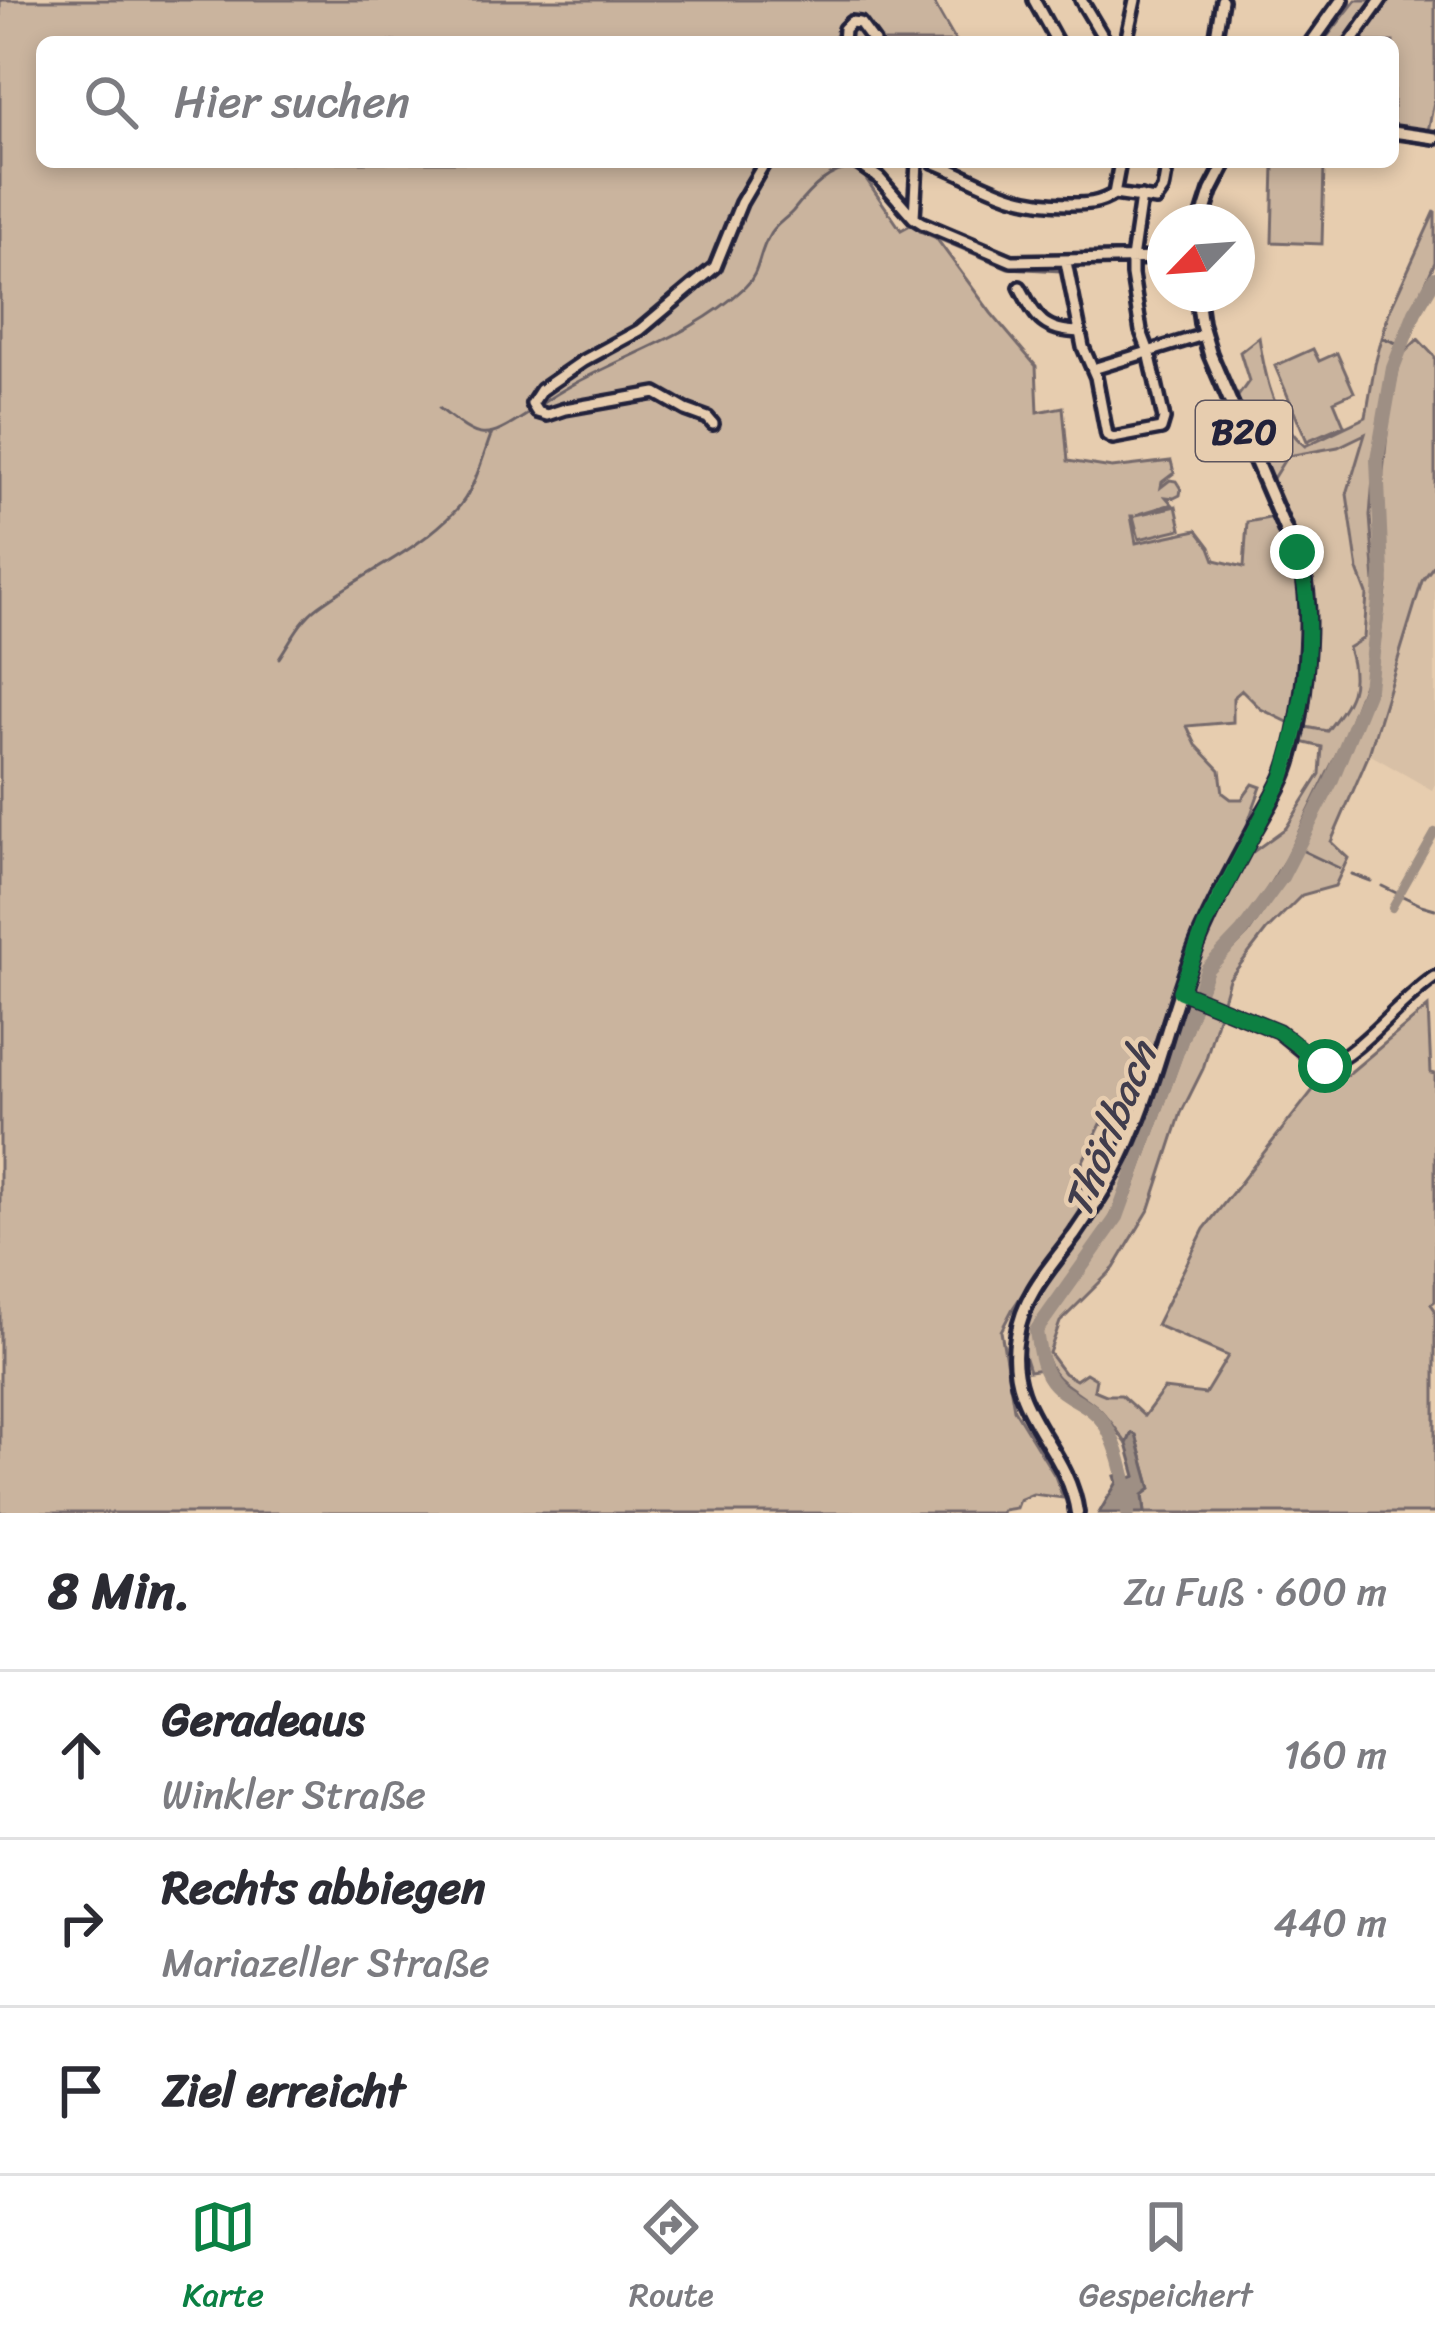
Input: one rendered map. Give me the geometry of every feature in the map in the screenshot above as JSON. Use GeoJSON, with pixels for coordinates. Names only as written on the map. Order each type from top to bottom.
{"type":"FeatureCollection","features":[{"type":"Feature","properties":{"kind":"main road"},"geometry":{"type":"LineString","coordinates":[[1316,36],[1342,0]]}},
{"type":"Feature","properties":{"kind":"main road"},"geometry":{"type":"LineString","coordinates":[[1207,204],[1223,168]]}},
{"type":"Feature","properties":{"kind":"main road","name":"B20"},"geometry":{"type":"LineString","coordinates":[[1077,1513],[1069,1481],[1022,1400],[1017,1334],[1034,1289],[1116,1167],[1205,926],[1283,777],[1308,628],[1306,587],[1297,552],[1203,335],[1200,312]]}},
{"type":"Feature","properties":{"kind":"street"},"geometry":{"type":"LineString","coordinates":[[1034,0],[1054,36]]}},
{"type":"Feature","properties":{"kind":"street"},"geometry":{"type":"LineString","coordinates":[[1081,0],[1102,36]]}},
{"type":"Feature","properties":{"kind":"street"},"geometry":{"type":"LineString","coordinates":[[1127,36],[1135,0]]}},
{"type":"Feature","properties":{"kind":"street"},"geometry":{"type":"LineString","coordinates":[[1216,36],[1222,0]]}},
{"type":"Feature","properties":{"kind":"street"},"geometry":{"type":"LineString","coordinates":[[1355,36],[1381,0]]}},
{"type":"Feature","properties":{"kind":"street"},"geometry":{"type":"LineString","coordinates":[[843,36],[851,22],[860,22],[870,36]]}},
{"type":"Feature","properties":{"kind":"street"},"geometry":{"type":"LineString","coordinates":[[1399,133],[1435,137]]}},
{"type":"Feature","properties":{"kind":"street"},"geometry":{"type":"LineString","coordinates":[[713,424],[656,393],[548,415],[536,412],[532,404],[541,389],[640,330],[715,267],[741,203],[761,168]]}},
{"type":"Feature","properties":{"kind":"street"},"geometry":{"type":"LineString","coordinates":[[865,168],[914,218],[1012,261],[1147,259]]}},
{"type":"Feature","properties":{"kind":"street"},"geometry":{"type":"LineString","coordinates":[[914,218],[917,168]]}},
{"type":"Feature","properties":{"kind":"street"},"geometry":{"type":"LineString","coordinates":[[946,168],[1004,195],[1064,204],[1097,203],[1114,194],[1156,200],[1167,168]]}},
{"type":"Feature","properties":{"kind":"street"},"geometry":{"type":"LineString","coordinates":[[1114,194],[1119,168]]}},
{"type":"Feature","properties":{"kind":"street"},"geometry":{"type":"LineString","coordinates":[[1066,262],[1109,436],[1161,430],[1164,419],[1136,307],[1132,259],[1141,197]]}},
{"type":"Feature","properties":{"kind":"street"},"geometry":{"type":"LineString","coordinates":[[1020,287],[1038,320],[1080,332]]}},
{"type":"Feature","properties":{"kind":"street"},"geometry":{"type":"LineString","coordinates":[[1093,369],[1203,335]]}},
{"type":"Feature","properties":{"kind":"street"},"geometry":{"type":"LineString","coordinates":[[1182,992],[1278,1031],[1325,1066],[1348,1054],[1435,976]]}},
{"type":"Feature","properties":{"kind":"shaded area"},"geometry":{"type":"Polygon","coordinates":[[[0,0],[932,0],[953,36],[36,36],[36,168],[850,168],[862,173],[901,230],[914,223],[931,231],[1036,366],[1038,412],[1063,407],[1068,461],[1112,468],[1171,461],[1174,473],[1161,487],[1176,481],[1180,495],[1166,497],[1172,504],[1136,515],[1176,506],[1181,529],[1139,539],[1131,516],[1136,543],[1197,530],[1215,560],[1244,567],[1247,522],[1275,517],[1297,570],[1303,606],[1290,723],[1261,709],[1242,690],[1233,698],[1233,722],[1187,726],[1196,745],[1220,770],[1223,793],[1242,799],[1253,784],[1261,787],[1239,847],[1194,929],[1121,1127],[1101,1124],[1082,1163],[1080,1211],[1001,1331],[1014,1409],[1055,1476],[1063,1498],[1033,1494],[1001,1513],[0,1513],[0,0]]]}},
{"type":"Feature","properties":{"kind":"shaded area"},"geometry":{"type":"Polygon","coordinates":[[[1356,0],[1435,0],[1435,97],[1428,131],[1399,129],[1399,36],[1328,36],[1356,0]]]}},
{"type":"Feature","properties":{"kind":"shaded area"},"geometry":{"type":"Polygon","coordinates":[[[1274,168],[1324,168],[1322,244],[1272,242],[1274,168]]]}},
{"type":"Feature","properties":{"kind":"shaded area"},"geometry":{"type":"Polygon","coordinates":[[[1435,211],[1435,262],[1388,368],[1376,441],[1370,516],[1377,609],[1367,676],[1341,745],[1286,858],[1251,915],[1205,969],[1118,1202],[1101,1237],[1034,1325],[1033,1343],[1042,1369],[1029,1371],[1021,1346],[1027,1314],[1086,1227],[1159,1067],[1204,935],[1222,898],[1250,854],[1286,828],[1320,774],[1322,747],[1297,741],[1301,726],[1327,731],[1335,720],[1353,683],[1348,648],[1364,638],[1367,594],[1358,570],[1347,494],[1365,434],[1338,447],[1287,456],[1272,480],[1236,399],[1249,381],[1240,352],[1259,337],[1278,410],[1305,446],[1366,417],[1389,312],[1435,211]]]}},
{"type":"Feature","properties":{"kind":"shaded area"},"geometry":{"type":"Polygon","coordinates":[[[1418,339],[1435,357],[1435,564],[1422,581],[1369,754],[1331,842],[1348,858],[1335,886],[1302,895],[1229,979],[1203,1069],[1181,1113],[1150,1208],[1114,1268],[1060,1322],[1049,1353],[1064,1373],[1076,1380],[1086,1373],[1096,1379],[1094,1390],[1121,1395],[1144,1416],[1164,1389],[1205,1394],[1228,1356],[1156,1325],[1204,1229],[1320,1081],[1346,1076],[1428,1007],[1431,1073],[1435,1074],[1435,1301],[1431,1304],[1435,1310],[1435,1513],[1145,1513],[1143,1494],[1151,1489],[1136,1435],[1131,1434],[1127,1444],[1100,1410],[1059,1378],[1048,1362],[1040,1334],[1115,1228],[1212,970],[1248,934],[1286,878],[1349,750],[1373,689],[1387,583],[1382,482],[1389,414],[1401,356],[1418,339]]]}},
{"type":"Feature","properties":{"kind":"shaded area"},"geometry":{"type":"Polygon","coordinates":[[[1313,349],[1319,361],[1337,353],[1354,392],[1334,401],[1344,425],[1307,441],[1275,366],[1313,349]]]}},
{"type":"Feature","properties":{"kind":"shaded area"},"geometry":{"type":"Polygon","coordinates":[[[1366,432],[1358,570],[1368,594],[1364,638],[1345,708],[1327,731],[1301,726],[1310,585],[1272,480],[1287,456],[1366,432]]]}},
{"type":"Feature","properties":{"kind":"shaded area"},"geometry":{"type":"Polygon","coordinates":[[[1435,564],[1432,790],[1369,754],[1422,580],[1435,564]]]}},
{"type":"Feature","properties":{"kind":"shaded area"},"geometry":{"type":"Polygon","coordinates":[[[1132,1433],[1151,1489],[1143,1495],[1145,1513],[1099,1513],[1117,1482],[1115,1476],[1128,1472],[1130,1478],[1136,1476],[1127,1444],[1132,1433]]]}},
{"type":"Feature","properties":{"kind":"waterway"},"geometry":{"type":"LineString","coordinates":[[537,407],[722,306],[750,282],[770,234],[813,188],[839,171],[859,169]]}},
{"type":"Feature","properties":{"kind":"waterway"},"geometry":{"type":"LineString","coordinates":[[912,221],[920,231],[1008,268],[1061,271]]}},
{"type":"Feature","properties":{"kind":"waterway","name":"Thörlbach"},"geometry":{"type":"LineString","coordinates":[[1128,1513],[1124,1474],[1109,1432],[1095,1413],[1050,1379],[1036,1331],[1117,1217],[1207,969],[1242,932],[1282,877],[1331,782],[1369,688],[1382,574],[1377,460],[1393,368],[1415,312],[1435,278]]}},
{"type":"Feature","properties":{"kind":"waterway"},"geometry":{"type":"LineString","coordinates":[[1383,338],[1402,345]]}},
{"type":"Feature","properties":{"kind":"waterway"},"geometry":{"type":"LineString","coordinates":[[439,408],[482,434],[501,430],[528,414]]}},
{"type":"Feature","properties":{"kind":"waterway"},"geometry":{"type":"LineString","coordinates":[[279,658],[313,611],[424,538],[456,510],[473,485],[491,435]]}},
{"type":"Feature","properties":{"kind":"waterway"},"geometry":{"type":"LineString","coordinates":[[1392,908],[1435,832]]}},
{"type":"Feature","properties":{"kind":"waterway"},"geometry":{"type":"LineString","coordinates":[[1297,848],[1339,868]]}},
{"type":"Feature","properties":{"kind":"waterway"},"geometry":{"type":"LineString","coordinates":[[1352,874],[1371,881]]}},
{"type":"Feature","properties":{"kind":"waterway"},"geometry":{"type":"LineString","coordinates":[[1382,886],[1435,909]]}},
{"type":"Feature","properties":{"kind":"route"},"geometry":{"type":"LineString","coordinates":[[1297,552],[1306,587],[1307,648],[1290,754],[1283,777],[1205,926],[1180,991],[1278,1031],[1325,1066]]}}]}
